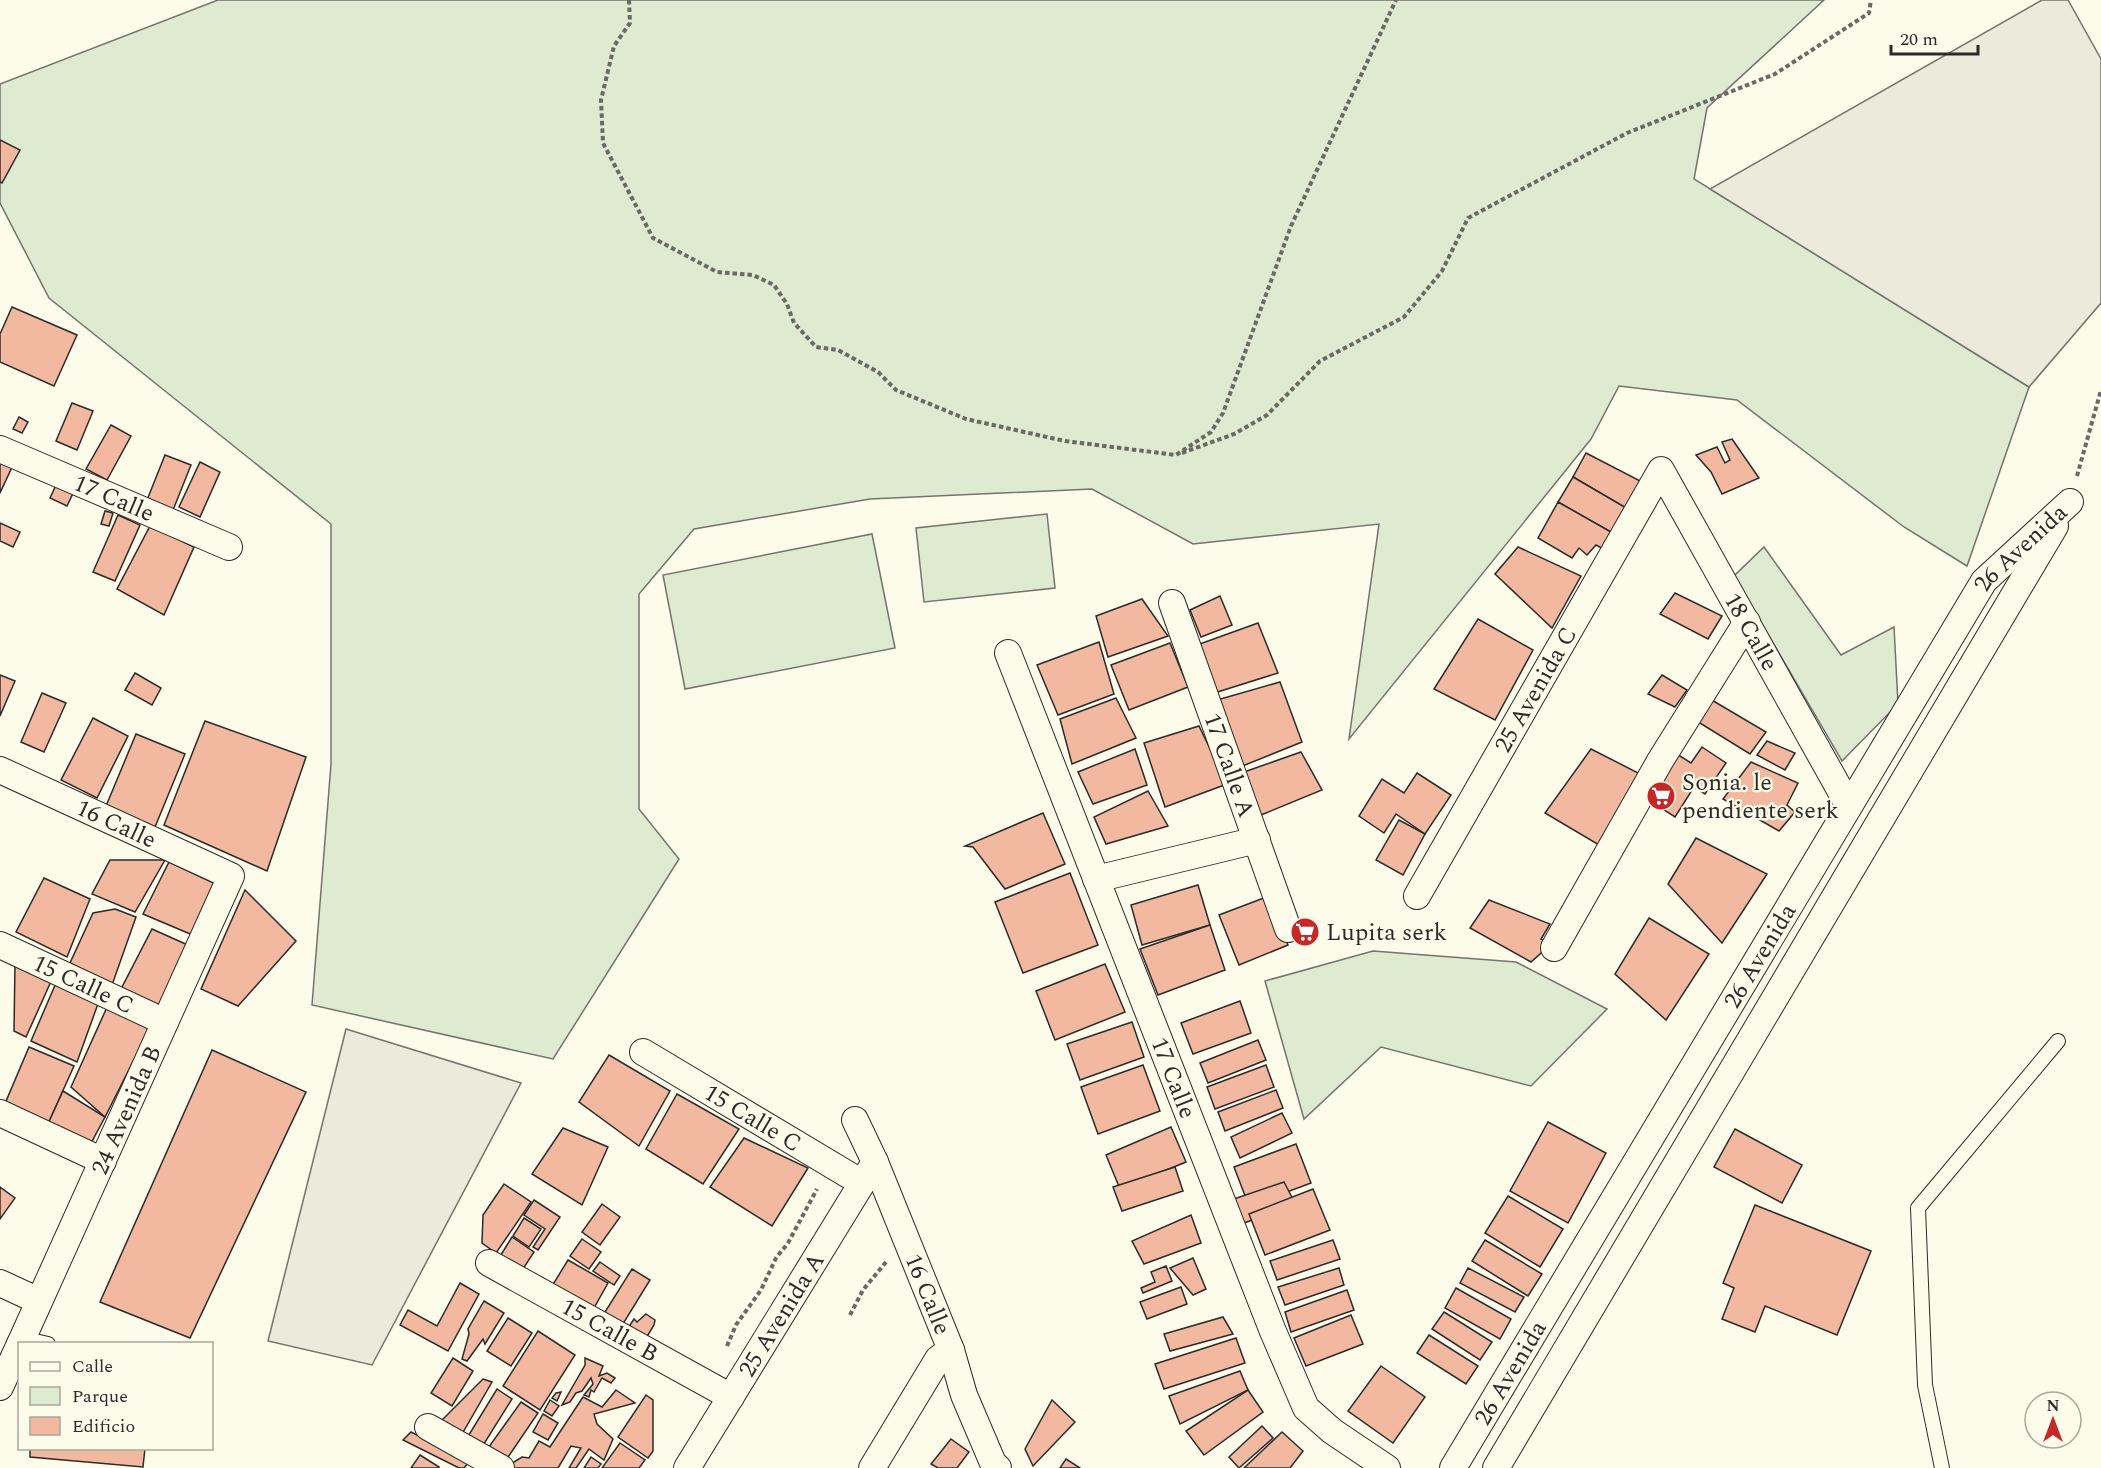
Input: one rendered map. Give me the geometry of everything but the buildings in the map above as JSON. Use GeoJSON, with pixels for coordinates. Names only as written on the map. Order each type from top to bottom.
{"type":"FeatureCollection","features":[{"type":"Feature","properties":{"kind":"street","name":"17 Calle"},"geometry":{"type":"LineString","coordinates":[[0,449],[229,547]]}},
{"type":"Feature","properties":{"kind":"street","name":"18 Calle"},"geometry":{"type":"LineString","coordinates":[[1653,483],[1661,470],[1850,806]]}},
{"type":"Feature","properties":{"kind":"street","name":"25 Avenida C"},"geometry":{"type":"LineString","coordinates":[[1418,896],[1653,483]]}},
{"type":"Feature","properties":{"kind":"street","name":"26 Avenida"},"geometry":{"type":"LineString","coordinates":[[1452,1468],[1984,581],[2070,502]]}},
{"type":"Feature","properties":{"kind":"street","name":"26 Avenida"},"geometry":{"type":"LineString","coordinates":[[1496,1468],[2070,502]]}},
{"type":"Feature","properties":{"kind":"street","name":"17 Calle A"},"geometry":{"type":"LineString","coordinates":[[1172,603],[1288,928]]}},
{"type":"Feature","properties":{"kind":"street"},"geometry":{"type":"LineString","coordinates":[[1554,948],[1660,761],[1747,622]]}},
{"type":"Feature","properties":{"kind":"street","name":"17 Calle"},"geometry":{"type":"LineString","coordinates":[[1008,653],[1264,1307],[1306,1408],[1332,1431],[1387,1468]]}},
{"type":"Feature","properties":{"kind":"street","name":"16 Calle"},"geometry":{"type":"LineString","coordinates":[[0,770],[231,876]]}},
{"type":"Feature","properties":{"kind":"street"},"geometry":{"type":"LineString","coordinates":[[1096,879],[1257,840]]}},
{"type":"Feature","properties":{"kind":"street","name":"24 Avenida B"},"geometry":{"type":"LineString","coordinates":[[21,1342],[231,876]]}},
{"type":"Feature","properties":{"kind":"street","name":"15 Calle C"},"geometry":{"type":"LineString","coordinates":[[0,945],[165,1022]]}},
{"type":"Feature","properties":{"kind":"street","name":"15 Calle C"},"geometry":{"type":"LineString","coordinates":[[643,1052],[831,1164],[869,1173]]}},
{"type":"Feature","properties":{"kind":"street"},"geometry":{"type":"LineString","coordinates":[[0,1113],[103,1161]]}},
{"type":"Feature","properties":{"kind":"street","name":"16 Calle"},"geometry":{"type":"LineString","coordinates":[[855,1120],[869,1173],[951,1350],[964,1395],[993,1463],[998,1468]]}},
{"type":"Feature","properties":{"kind":"street","name":"25 Avenida A"},"geometry":{"type":"LineString","coordinates":[[687,1468],[869,1173]]}},
{"type":"Feature","properties":{"kind":"street","name":"15 Calle B"},"geometry":{"type":"LineString","coordinates":[[489,1263],[730,1397]]}},
{"type":"Feature","properties":{"kind":"street"},"geometry":{"type":"LineString","coordinates":[[0,1283],[39,1301]]}},
{"type":"Feature","properties":{"kind":"street","name":"24 Avenida B"},"geometry":{"type":"LineString","coordinates":[[0,1387],[18,1348]]}},
{"type":"Feature","properties":{"kind":"street"},"geometry":{"type":"LineString","coordinates":[[872,1468],[938,1359],[951,1350]]}},
{"type":"Feature","properties":{"kind":"street"},"geometry":{"type":"LineString","coordinates":[[428,1427],[501,1468]]}},
{"type":"Feature","properties":{"kind":"lane"},"geometry":{"type":"LineString","coordinates":[[1942,1468],[1924,1385],[1917,1208],[2058,1041]]}},
{"type":"Feature","properties":{"kind":"path"},"geometry":{"type":"LineString","coordinates":[[629,0],[630,23],[614,46],[601,100],[603,143],[653,238],[717,272],[753,276],[774,285],[787,304],[794,323],[816,347],[838,350],[878,372],[896,390],[966,419],[1065,441],[1176,455],[1234,434],[1267,415],[1320,361],[1404,317],[1442,271],[1468,218],[1627,133],[1775,74],[1869,13],[1871,0]]}},
{"type":"Feature","properties":{"kind":"path"},"geometry":{"type":"LineString","coordinates":[[1176,455],[1211,432],[1223,413],[1291,226],[1396,0]]}},
{"type":"Feature","properties":{"kind":"path"},"geometry":{"type":"LineString","coordinates":[[2070,502],[2101,390]]}},
{"type":"Feature","properties":{"kind":"path"},"geometry":{"type":"LineString","coordinates":[[697,1378],[724,1353],[736,1325],[761,1290],[776,1258],[788,1244],[831,1164]]}},
{"type":"Feature","properties":{"kind":"path"},"geometry":{"type":"LineString","coordinates":[[850,1315],[863,1290],[889,1257]]}},
{"type":"Feature","properties":{"kind":"green space"},"geometry":{"type":"Polygon","coordinates":[[[218,0],[1824,0],[1707,108],[1694,179],[2029,387],[1967,566],[1904,527],[1737,400],[1619,386],[1591,439],[1349,739],[1379,524],[1193,544],[1092,489],[870,499],[694,529],[639,594],[639,809],[679,859],[553,1059],[312,1005],[331,764],[331,524],[49,298],[0,203],[0,84],[218,0]]]}},
{"type":"Feature","properties":{"kind":"green space"},"geometry":{"type":"Polygon","coordinates":[[[1047,514],[1055,588],[924,602],[916,528],[1047,514]]]}},
{"type":"Feature","properties":{"kind":"green space"},"geometry":{"type":"Polygon","coordinates":[[[872,534],[895,648],[685,689],[663,575],[872,534]]]}},
{"type":"Feature","properties":{"kind":"green space"},"geometry":{"type":"Polygon","coordinates":[[[1764,547],[1841,655],[1894,627],[1898,704],[1842,761],[1734,576],[1764,547]]]}},
{"type":"Feature","properties":{"kind":"green space"},"geometry":{"type":"Polygon","coordinates":[[[1373,951],[1516,962],[1607,1009],[1531,1086],[1381,1047],[1304,1119],[1265,981],[1373,951]]]}},
{"type":"Feature","properties":{"kind":"shaded area"},"geometry":{"type":"Polygon","coordinates":[[[2042,0],[2068,0],[2101,59],[2101,303],[2029,387],[1710,189],[2042,0]]]}},
{"type":"Feature","properties":{"kind":"shaded area"},"geometry":{"type":"Polygon","coordinates":[[[346,1029],[521,1083],[372,1365],[268,1341],[346,1029]]]}},
{"type":"Feature","properties":{"kind":"place","name":"Sonia. le pendiente serk"},"geometry":{"type":"Point","coordinates":[1661,796]}},
{"type":"Feature","properties":{"kind":"place","name":"Lupita serk"},"geometry":{"type":"Point","coordinates":[1305,932]}}]}
